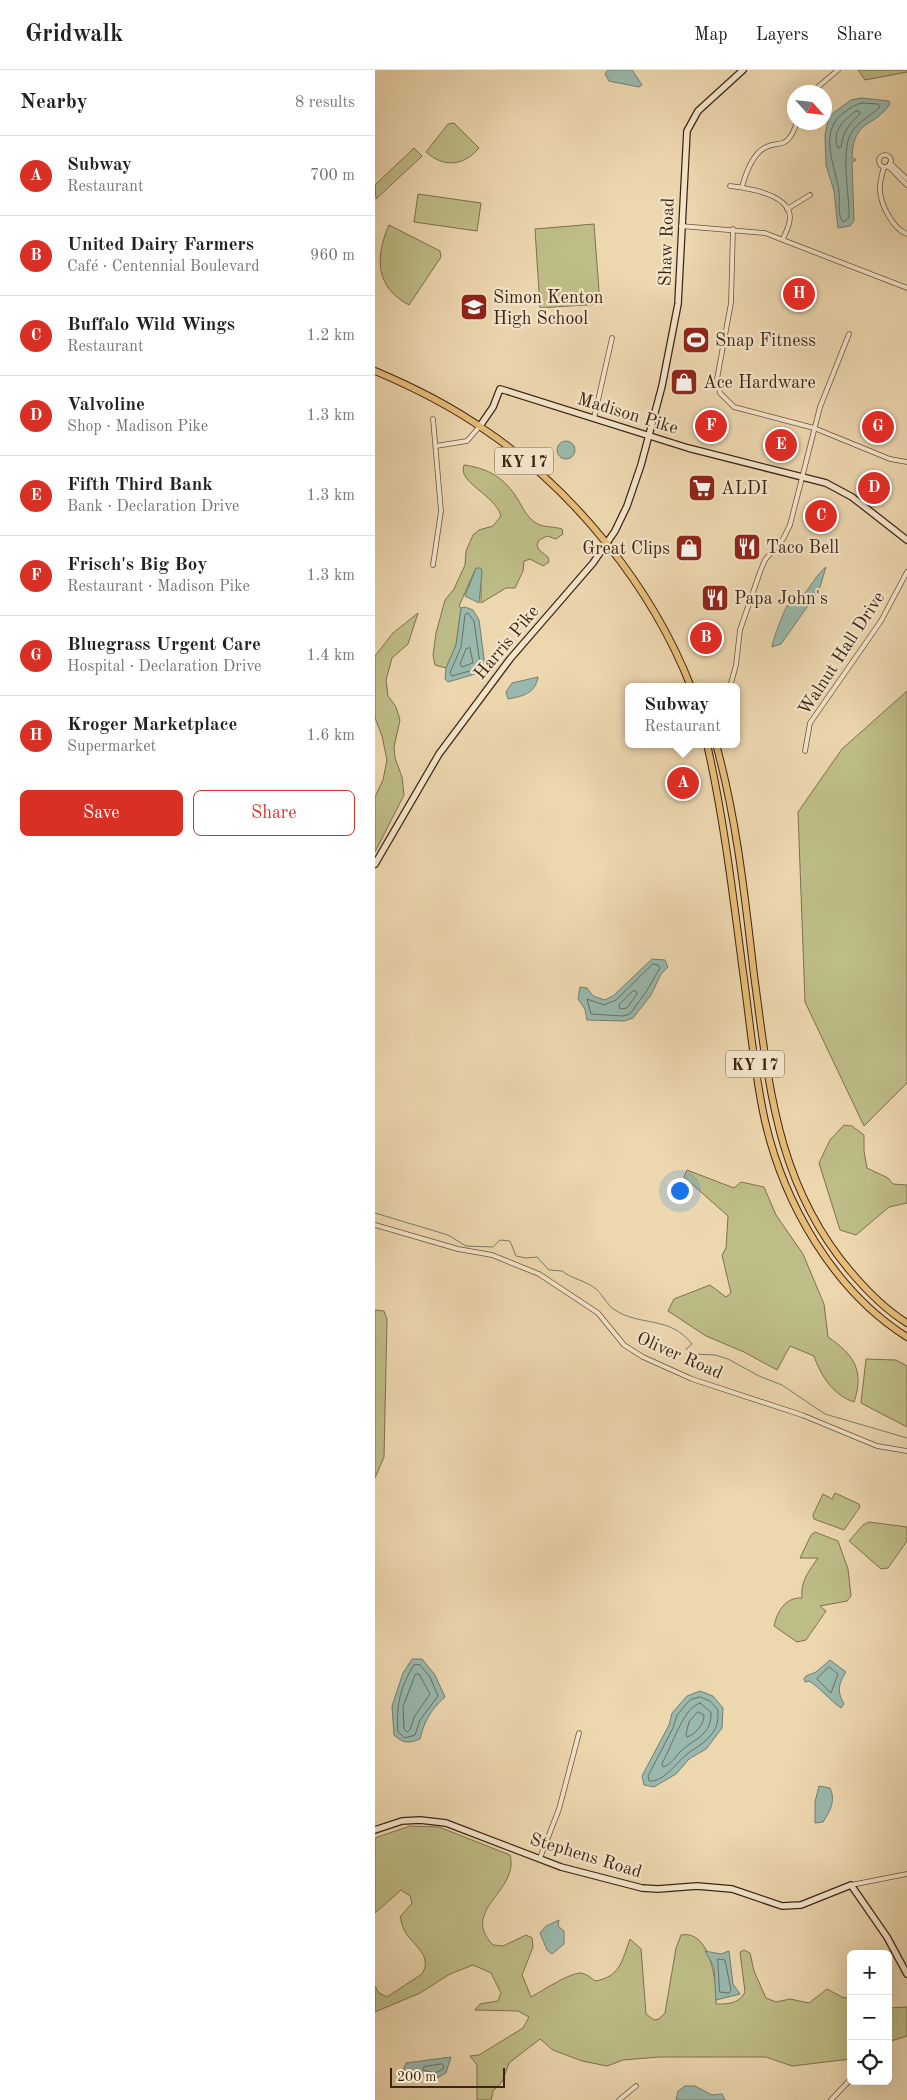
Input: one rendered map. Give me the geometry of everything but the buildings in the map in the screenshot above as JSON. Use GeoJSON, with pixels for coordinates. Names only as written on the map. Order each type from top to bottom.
{"type":"FeatureCollection","features":[{"type":"Feature","properties":{"kind":"main road","name":"Shaw Road"},"geometry":{"type":"LineString","coordinates":[[648,436],[662,386],[678,304],[686,142],[689,125],[697,111],[743,70]]}},
{"type":"Feature","properties":{"kind":"main road","name":"KY 17"},"geometry":{"type":"LineString","coordinates":[[375,371],[430,397],[480,426],[555,489],[607,544],[643,593],[664,628],[689,683]]}},
{"type":"Feature","properties":{"kind":"main road","name":"Madison Pike"},"geometry":{"type":"LineString","coordinates":[[480,426],[497,400],[500,389],[648,436],[826,483],[844,492],[907,540]]}},
{"type":"Feature","properties":{"kind":"main road","name":"Harris Pike"},"geometry":{"type":"LineString","coordinates":[[375,864],[439,754],[509,659],[582,577],[607,544],[634,488],[648,436]]}},
{"type":"Feature","properties":{"kind":"main road","name":"KY 17"},"geometry":{"type":"LineString","coordinates":[[708,748],[720,806],[758,1083],[773,1152],[798,1212],[829,1262],[857,1297],[878,1316],[907,1337]]}},
{"type":"Feature","properties":{"kind":"main road","name":"KY 17"},"geometry":{"type":"LineString","coordinates":[[717,748],[729,796],[770,1091],[786,1156],[796,1186],[839,1258],[881,1304],[907,1323]]}},
{"type":"Feature","properties":{"kind":"main road","name":"Stephens Road"},"geometry":{"type":"LineString","coordinates":[[375,1830],[402,1821],[437,1821],[464,1828],[569,1869],[642,1888],[657,1890],[697,1886],[732,1889],[782,1906],[801,1905],[851,1885]]}},
{"type":"Feature","properties":{"kind":"main road"},"geometry":{"type":"LineString","coordinates":[[851,1885],[887,1937],[907,1974]]}},
{"type":"Feature","properties":{"kind":"street"},"geometry":{"type":"LineString","coordinates":[[820,85],[838,70]]}},
{"type":"Feature","properties":{"kind":"street"},"geometry":{"type":"LineString","coordinates":[[742,187],[745,176],[758,152],[768,146],[781,145],[789,140],[793,130]]}},
{"type":"Feature","properties":{"kind":"street"},"geometry":{"type":"LineString","coordinates":[[887,165],[907,179]]}},
{"type":"Feature","properties":{"kind":"street"},"geometry":{"type":"LineString","coordinates":[[887,165],[907,185]]}},
{"type":"Feature","properties":{"kind":"street"},"geometry":{"type":"LineString","coordinates":[[887,165],[879,190],[882,201],[897,228],[907,234]]}},
{"type":"Feature","properties":{"kind":"street"},"geometry":{"type":"LineString","coordinates":[[730,186],[759,190],[787,209],[789,222],[783,239]]}},
{"type":"Feature","properties":{"kind":"street"},"geometry":{"type":"LineString","coordinates":[[787,209],[809,196]]}},
{"type":"Feature","properties":{"kind":"street"},"geometry":{"type":"LineString","coordinates":[[681,226],[765,232],[907,288]]}},
{"type":"Feature","properties":{"kind":"street"},"geometry":{"type":"LineString","coordinates":[[733,229],[731,304],[717,379],[720,393],[734,407],[814,428],[890,459],[907,462]]}},
{"type":"Feature","properties":{"kind":"street"},"geometry":{"type":"LineString","coordinates":[[731,683],[736,665],[740,630],[765,560],[787,534],[820,407],[849,334]]}},
{"type":"Feature","properties":{"kind":"street"},"geometry":{"type":"LineString","coordinates":[[593,418],[612,338]]}},
{"type":"Feature","properties":{"kind":"street"},"geometry":{"type":"LineString","coordinates":[[433,419],[441,511],[433,565]]}},
{"type":"Feature","properties":{"kind":"street"},"geometry":{"type":"LineString","coordinates":[[436,446],[467,442],[480,426]]}},
{"type":"Feature","properties":{"kind":"street","name":"Walnut Hall Drive"},"geometry":{"type":"LineString","coordinates":[[805,750],[810,723],[881,622],[907,572]]}},
{"type":"Feature","properties":{"kind":"street","name":"Oliver Road"},"geometry":{"type":"LineString","coordinates":[[375,1225],[458,1249],[492,1255],[539,1274],[598,1312],[624,1344],[643,1357],[692,1379],[802,1416],[877,1446],[907,1451]]}},
{"type":"Feature","properties":{"kind":"street"},"geometry":{"type":"LineString","coordinates":[[540,1858],[559,1809],[579,1733]]}},
{"type":"Feature","properties":{"kind":"street","name":"Stephens Road"},"geometry":{"type":"LineString","coordinates":[[851,1885],[907,1874]]}},
{"type":"Feature","properties":{"kind":"street"},"geometry":{"type":"LineString","coordinates":[[831,2100],[847,2083]]}},
{"type":"Feature","properties":{"kind":"street"},"geometry":{"type":"LineString","coordinates":[[619,2100],[636,2086]]}},
{"type":"Feature","properties":{"kind":"shaded area"},"geometry":{"type":"Polygon","coordinates":[[[858,70],[907,70],[907,72],[865,80],[858,70]]]}},
{"type":"Feature","properties":{"kind":"shaded area"},"geometry":{"type":"Polygon","coordinates":[[[454,123],[479,148],[467,158],[454,163],[447,163],[426,152],[448,124],[454,123]]]}},
{"type":"Feature","properties":{"kind":"shaded area"},"geometry":{"type":"Polygon","coordinates":[[[414,148],[422,156],[376,199],[375,185],[414,148]]]}},
{"type":"Feature","properties":{"kind":"shaded area"},"geometry":{"type":"Polygon","coordinates":[[[418,194],[481,203],[477,231],[414,222],[418,194]]]}},
{"type":"Feature","properties":{"kind":"shaded area"},"geometry":{"type":"Polygon","coordinates":[[[594,224],[600,304],[540,308],[535,229],[594,224]]]}},
{"type":"Feature","properties":{"kind":"shaded area"},"geometry":{"type":"Polygon","coordinates":[[[389,225],[440,251],[441,257],[409,305],[398,298],[390,289],[384,280],[381,270],[381,248],[389,225]]]}},
{"type":"Feature","properties":{"kind":"shaded area"},"geometry":{"type":"Polygon","coordinates":[[[464,465],[479,468],[499,478],[510,488],[526,514],[532,520],[542,526],[562,529],[563,534],[556,539],[547,536],[539,540],[537,545],[539,550],[548,557],[549,562],[543,566],[530,559],[524,561],[523,571],[515,588],[506,588],[481,603],[481,583],[476,568],[459,606],[461,608],[456,645],[446,668],[435,665],[433,655],[436,633],[445,600],[454,589],[465,565],[466,551],[473,535],[479,530],[493,526],[501,516],[492,501],[466,477],[463,471],[464,465]]]}},
{"type":"Feature","properties":{"kind":"shaded area"},"geometry":{"type":"Polygon","coordinates":[[[418,613],[408,644],[392,658],[386,680],[388,696],[396,707],[400,720],[394,747],[395,758],[402,777],[404,795],[375,852],[375,797],[383,780],[387,760],[382,736],[375,718],[375,656],[393,633],[418,613]]]}},
{"type":"Feature","properties":{"kind":"shaded area"},"geometry":{"type":"Polygon","coordinates":[[[907,691],[907,1083],[864,1126],[805,1002],[798,812],[842,749],[907,691]]]}},
{"type":"Feature","properties":{"kind":"shaded area"},"geometry":{"type":"Polygon","coordinates":[[[844,1125],[852,1126],[864,1135],[867,1168],[888,1178],[893,1184],[907,1185],[907,1203],[889,1207],[856,1235],[840,1230],[819,1163],[830,1140],[844,1125]]]}},
{"type":"Feature","properties":{"kind":"shaded area"},"geometry":{"type":"Polygon","coordinates":[[[687,1170],[734,1188],[741,1182],[764,1187],[776,1215],[803,1254],[824,1304],[828,1337],[844,1350],[854,1364],[858,1381],[854,1402],[834,1390],[820,1371],[814,1356],[790,1346],[777,1370],[744,1352],[706,1336],[668,1311],[674,1299],[710,1285],[726,1297],[731,1293],[722,1255],[726,1248],[728,1216],[684,1177],[687,1170]]]}},
{"type":"Feature","properties":{"kind":"shaded area"},"geometry":{"type":"Polygon","coordinates":[[[375,1310],[384,1311],[387,1319],[384,1457],[375,1478],[375,1310]]]}},
{"type":"Feature","properties":{"kind":"shaded area"},"geometry":{"type":"Polygon","coordinates":[[[866,1359],[896,1360],[907,1366],[907,1427],[861,1403],[866,1359]]]}},
{"type":"Feature","properties":{"kind":"shaded area"},"geometry":{"type":"Polygon","coordinates":[[[835,1493],[859,1504],[860,1507],[844,1530],[814,1519],[813,1515],[823,1494],[832,1499],[835,1493]]]}},
{"type":"Feature","properties":{"kind":"shaded area"},"geometry":{"type":"Polygon","coordinates":[[[869,1522],[907,1527],[907,1541],[888,1568],[881,1569],[849,1541],[863,1525],[869,1522]]]}},
{"type":"Feature","properties":{"kind":"shaded area"},"geometry":{"type":"Polygon","coordinates":[[[815,1532],[838,1541],[848,1569],[851,1596],[847,1601],[820,1606],[826,1611],[806,1640],[797,1642],[774,1626],[777,1616],[786,1603],[796,1598],[802,1598],[802,1587],[808,1572],[818,1558],[800,1558],[811,1535],[815,1532]]]}},
{"type":"Feature","properties":{"kind":"shaded area"},"geometry":{"type":"Polygon","coordinates":[[[410,1826],[439,1827],[510,1855],[511,1868],[507,1879],[486,1911],[483,1921],[484,1933],[493,1945],[503,1946],[526,1935],[532,1938],[533,1947],[522,1975],[531,1997],[576,1974],[585,1974],[595,1981],[610,1976],[619,1967],[630,1939],[641,1949],[646,2014],[654,2020],[659,2019],[665,2013],[676,1948],[681,1935],[691,1935],[699,1940],[706,1949],[710,1960],[715,1984],[716,2004],[736,2001],[743,1996],[745,1992],[740,1952],[744,1950],[750,1953],[754,1971],[766,1998],[776,2002],[790,1999],[809,2003],[827,1989],[844,1998],[847,1997],[847,2059],[792,2066],[766,2057],[659,2057],[623,2060],[607,2066],[582,2061],[553,2050],[540,2039],[509,2063],[502,2082],[493,2091],[491,2100],[477,2100],[477,2065],[470,2056],[479,2055],[523,2028],[529,2017],[518,2011],[475,2010],[480,2004],[498,2001],[501,1993],[491,1973],[473,1965],[450,1974],[420,1993],[375,2012],[375,1986],[379,1993],[387,1997],[422,1974],[425,1963],[422,1953],[405,1931],[400,1917],[412,1903],[410,1896],[401,1890],[375,1913],[375,1838],[410,1826]]]}},
{"type":"Feature","properties":{"kind":"shaded area"},"geometry":{"type":"Polygon","coordinates":[[[907,2007],[907,2036],[892,2041],[892,2040],[892,2008],[907,2007]]]}},
{"type":"Feature","properties":{"kind":"water"},"geometry":{"type":"Polygon","coordinates":[[[608,70],[632,70],[642,85],[639,87],[609,81],[605,74],[608,70]]]}},
{"type":"Feature","properties":{"kind":"water"},"geometry":{"type":"Polygon","coordinates":[[[861,98],[889,101],[890,104],[884,112],[865,125],[856,136],[852,157],[856,160],[852,162],[854,221],[850,226],[838,228],[834,191],[826,165],[825,135],[826,130],[832,130],[832,114],[851,100],[861,98]]]}},
{"type":"Feature","properties":{"kind":"water"},"geometry":{"type":"Polygon","coordinates":[[[566,441],[572,444],[575,450],[572,456],[566,459],[560,456],[557,450],[560,444],[566,441]]]}},
{"type":"Feature","properties":{"kind":"water"},"geometry":{"type":"Polygon","coordinates":[[[826,567],[819,590],[781,644],[772,647],[787,606],[804,594],[819,573],[826,567]]]}},
{"type":"Feature","properties":{"kind":"water"},"geometry":{"type":"Polygon","coordinates":[[[476,568],[481,568],[482,572],[479,603],[465,596],[476,568]]]}},
{"type":"Feature","properties":{"kind":"water"},"geometry":{"type":"Polygon","coordinates":[[[465,607],[473,610],[479,620],[485,666],[475,674],[448,682],[445,679],[446,668],[456,645],[461,608],[465,607]]]}},
{"type":"Feature","properties":{"kind":"water"},"geometry":{"type":"Polygon","coordinates":[[[538,677],[531,691],[508,699],[506,692],[512,683],[538,677]]]}},
{"type":"Feature","properties":{"kind":"water"},"geometry":{"type":"Polygon","coordinates":[[[652,959],[665,960],[668,967],[661,974],[651,995],[633,1018],[624,1021],[587,1020],[585,1009],[578,999],[580,987],[587,988],[593,996],[605,1000],[613,996],[652,959]]]}},
{"type":"Feature","properties":{"kind":"water"},"geometry":{"type":"Polygon","coordinates":[[[412,1659],[422,1659],[435,1675],[445,1697],[429,1716],[420,1739],[406,1742],[394,1735],[392,1706],[403,1673],[412,1659]]]}},
{"type":"Feature","properties":{"kind":"water"},"geometry":{"type":"Polygon","coordinates":[[[830,1660],[846,1672],[839,1688],[844,1704],[841,1708],[809,1681],[805,1682],[804,1679],[830,1660]]]}},
{"type":"Feature","properties":{"kind":"water"},"geometry":{"type":"Polygon","coordinates":[[[700,1691],[713,1696],[723,1708],[722,1728],[706,1749],[689,1759],[676,1774],[654,1787],[644,1785],[642,1776],[669,1725],[672,1713],[687,1696],[700,1691]]]}},
{"type":"Feature","properties":{"kind":"water"},"geometry":{"type":"Polygon","coordinates":[[[819,1786],[830,1788],[832,1802],[823,1822],[815,1823],[815,1802],[819,1786]]]}},
{"type":"Feature","properties":{"kind":"water"},"geometry":{"type":"Polygon","coordinates":[[[559,1920],[558,1926],[564,1931],[564,1944],[552,1954],[547,1950],[540,1933],[546,1926],[559,1920]]]}},
{"type":"Feature","properties":{"kind":"water"},"geometry":{"type":"Polygon","coordinates":[[[705,1951],[721,1954],[729,1951],[733,1984],[740,1994],[716,2000],[714,1967],[705,1951]]]}},
{"type":"Feature","properties":{"kind":"water"},"geometry":{"type":"Polygon","coordinates":[[[451,2057],[446,2073],[435,2079],[403,2070],[406,2063],[451,2057]]]}},
{"type":"Feature","properties":{"kind":"water"},"geometry":{"type":"Polygon","coordinates":[[[685,2086],[695,2086],[712,2095],[722,2094],[725,2100],[676,2100],[678,2091],[685,2086]]]}},
{"type":"Feature","properties":{"kind":"waterway"},"geometry":{"type":"LineString","coordinates":[[375,1213],[448,1235],[466,1246],[493,1247],[500,1240],[510,1241],[516,1256],[526,1258],[537,1257],[549,1270],[562,1271],[592,1286],[615,1310],[625,1315],[674,1329],[692,1344],[686,1349],[692,1354],[715,1355],[728,1359],[759,1376],[782,1385],[825,1414],[907,1438]]}},
{"type":"Feature","properties":{"kind":"place","name":"Kroger Marketplace"},"geometry":{"type":"Point","coordinates":[799,294]}},
{"type":"Feature","properties":{"kind":"place","name":"Simon Kenton High School"},"geometry":{"type":"Point","coordinates":[474,307]}},
{"type":"Feature","properties":{"kind":"place","name":"Snap Fitness"},"geometry":{"type":"Point","coordinates":[696,340]}},
{"type":"Feature","properties":{"kind":"place","name":"Ace Hardware"},"geometry":{"type":"Point","coordinates":[684,382]}},
{"type":"Feature","properties":{"kind":"place","name":"Frisch's Big Boy"},"geometry":{"type":"Point","coordinates":[711,426]}},
{"type":"Feature","properties":{"kind":"place","name":"Bluegrass Urgent Care"},"geometry":{"type":"Point","coordinates":[878,427]}},
{"type":"Feature","properties":{"kind":"place","name":"Fifth Third Bank"},"geometry":{"type":"Point","coordinates":[781,445]}},
{"type":"Feature","properties":{"kind":"place","name":"ALDI"},"geometry":{"type":"Point","coordinates":[702,488]}},
{"type":"Feature","properties":{"kind":"place","name":"Valvoline"},"geometry":{"type":"Point","coordinates":[874,488]}},
{"type":"Feature","properties":{"kind":"place","name":"Buffalo Wild Wings"},"geometry":{"type":"Point","coordinates":[821,516]}},
{"type":"Feature","properties":{"kind":"place","name":"Taco Bell"},"geometry":{"type":"Point","coordinates":[747,547]}},
{"type":"Feature","properties":{"kind":"place","name":"Great Clips"},"geometry":{"type":"Point","coordinates":[689,548]}},
{"type":"Feature","properties":{"kind":"place","name":"Papa John's"},"geometry":{"type":"Point","coordinates":[715,598]}},
{"type":"Feature","properties":{"kind":"place","name":"United Dairy Farmers"},"geometry":{"type":"Point","coordinates":[706,638]}},
{"type":"Feature","properties":{"kind":"place","name":"Subway"},"geometry":{"type":"Point","coordinates":[683,783]}}]}
